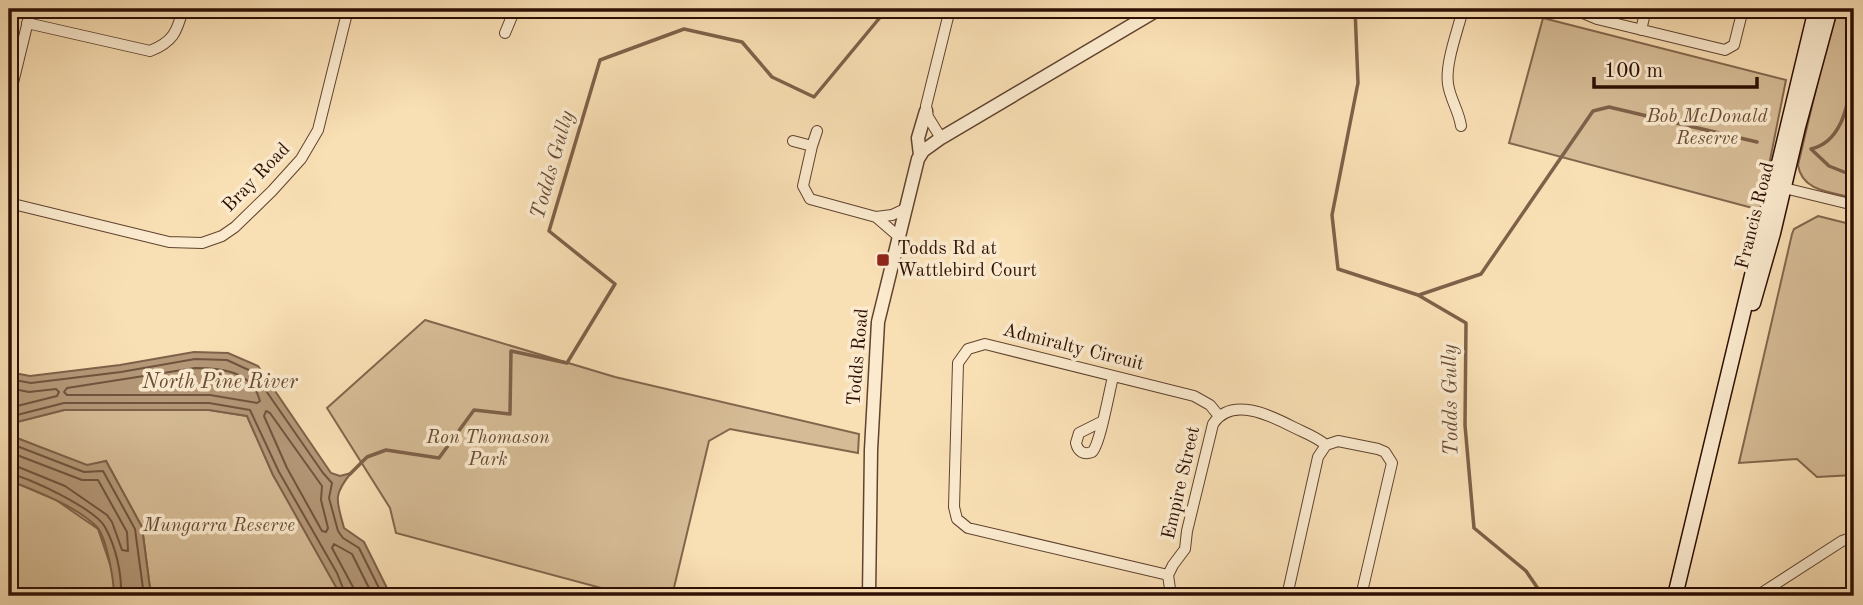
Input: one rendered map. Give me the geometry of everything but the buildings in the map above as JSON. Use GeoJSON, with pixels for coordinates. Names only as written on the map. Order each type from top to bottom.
{"type":"FeatureCollection","features":[{"type":"Feature","properties":{"kind":"main road","name":"Francis Road"},"geometry":{"type":"LineString","coordinates":[[1675,596],[1735,350],[1765,264],[1778,186],[1816,9]]}},
{"type":"Feature","properties":{"kind":"main road","name":"Francis Road"},"geometry":{"type":"LineString","coordinates":[[1778,186],[1830,9]]}},
{"type":"Feature","properties":{"kind":"street"},"geometry":{"type":"LineString","coordinates":[[9,99],[31,9]]}},
{"type":"Feature","properties":{"kind":"street"},"geometry":{"type":"LineString","coordinates":[[27,23],[150,51],[166,45],[178,28],[183,9]]}},
{"type":"Feature","properties":{"kind":"street","name":"Bray Road"},"geometry":{"type":"LineString","coordinates":[[9,202],[169,242],[202,243],[222,236],[272,191],[310,146],[318,130],[348,9]]}},
{"type":"Feature","properties":{"kind":"street"},"geometry":{"type":"LineString","coordinates":[[505,33],[515,9]]}},
{"type":"Feature","properties":{"kind":"street"},"geometry":{"type":"LineString","coordinates":[[941,138],[926,111],[950,9]]}},
{"type":"Feature","properties":{"kind":"street"},"geometry":{"type":"LineString","coordinates":[[920,155],[941,138],[1159,9]]}},
{"type":"Feature","properties":{"kind":"street"},"geometry":{"type":"LineString","coordinates":[[1461,126],[1447,76],[1463,9]]}},
{"type":"Feature","properties":{"kind":"street"},"geometry":{"type":"LineString","coordinates":[[1547,9],[1565,13],[1579,10],[1590,17],[1727,50],[1735,42],[1743,9]]}},
{"type":"Feature","properties":{"kind":"street"},"geometry":{"type":"LineString","coordinates":[[1641,30],[1646,9]]}},
{"type":"Feature","properties":{"kind":"street","name":"Todds Road"},"geometry":{"type":"LineString","coordinates":[[869,596],[871,450],[877,327],[920,155],[918,138],[926,111]]}},
{"type":"Feature","properties":{"kind":"street"},"geometry":{"type":"LineString","coordinates":[[817,131],[804,182],[807,196],[818,203],[876,217],[892,215],[905,209]]}},
{"type":"Feature","properties":{"kind":"street"},"geometry":{"type":"LineString","coordinates":[[793,141],[812,146]]}},
{"type":"Feature","properties":{"kind":"street"},"geometry":{"type":"LineString","coordinates":[[1778,186],[1854,205]]}},
{"type":"Feature","properties":{"kind":"street"},"geometry":{"type":"LineString","coordinates":[[876,217],[898,236]]}},
{"type":"Feature","properties":{"kind":"street","name":"Admiralty Circuit"},"geometry":{"type":"LineString","coordinates":[[1168,575],[968,528],[957,519],[954,507],[958,363],[968,349],[985,344],[1194,396],[1210,405],[1219,416]]}},
{"type":"Feature","properties":{"kind":"street"},"geometry":{"type":"LineString","coordinates":[[1101,422],[1113,377]]}},
{"type":"Feature","properties":{"kind":"street"},"geometry":{"type":"LineString","coordinates":[[1219,416],[1238,409],[1276,417],[1310,433],[1326,445]]}},
{"type":"Feature","properties":{"kind":"street","name":"Empire Street"},"geometry":{"type":"LineString","coordinates":[[1168,575],[1185,550],[1187,531],[1213,424],[1219,416]]}},
{"type":"Feature","properties":{"kind":"street"},"geometry":{"type":"LineString","coordinates":[[1287,596],[1318,457],[1326,445],[1338,441],[1378,449],[1385,452],[1392,463],[1361,596]]}},
{"type":"Feature","properties":{"kind":"street"},"geometry":{"type":"LineString","coordinates":[[1757,596],[1842,541],[1854,537]]}},
{"type":"Feature","properties":{"kind":"street"},"geometry":{"type":"LineString","coordinates":[[1168,575],[1171,596]]}},
{"type":"Feature","properties":{"kind":"green space"},"geometry":{"type":"Polygon","coordinates":[[[1835,9],[1854,9],[1854,198],[1812,186],[1805,181],[1798,165],[1835,9]]]}},
{"type":"Feature","properties":{"kind":"green space","name":"Bob McDonald Reserve"},"geometry":{"type":"Polygon","coordinates":[[[1543,18],[1786,80],[1760,210],[1509,143],[1543,18]]]}},
{"type":"Feature","properties":{"kind":"green space"},"geometry":{"type":"Polygon","coordinates":[[[1818,216],[1854,225],[1854,475],[1817,477],[1797,459],[1739,463],[1792,234],[1794,229],[1818,216]]]}},
{"type":"Feature","properties":{"kind":"green space","name":"Ron Thomason Park"},"geometry":{"type":"Polygon","coordinates":[[[425,320],[615,377],[859,434],[858,453],[730,429],[709,441],[672,596],[631,596],[396,533],[390,508],[327,408],[425,320]]]}},
{"type":"Feature","properties":{"kind":"green space","name":"Mungarra Reserve"},"geometry":{"type":"Polygon","coordinates":[[[64,410],[209,410],[247,416],[273,475],[345,596],[151,596],[142,527],[106,461],[87,466],[9,435],[9,424],[64,410]]]}},
{"type":"Feature","properties":{"kind":"green space"},"geometry":{"type":"Polygon","coordinates":[[[9,478],[56,500],[98,529],[114,576],[114,596],[9,596],[9,478]]]}},
{"type":"Feature","properties":{"kind":"water","name":"North Pine River"},"geometry":{"type":"Polygon","coordinates":[[[194,352],[228,353],[258,366],[331,473],[340,476],[351,473],[341,488],[338,499],[344,528],[364,542],[391,596],[341,596],[273,475],[247,416],[209,410],[64,410],[9,424],[9,372],[30,376],[120,365],[194,352]]]}},
{"type":"Feature","properties":{"kind":"water"},"geometry":{"type":"Polygon","coordinates":[[[9,435],[87,465],[106,461],[142,527],[151,596],[114,596],[107,550],[97,527],[67,506],[9,480],[9,435]]]}},
{"type":"Feature","properties":{"kind":"waterway","name":"Todds Gully"},"geometry":{"type":"LineString","coordinates":[[350,474],[367,457],[386,450],[439,458],[474,410],[510,414],[511,351],[567,363],[615,284],[549,231],[600,60],[684,29],[742,42],[772,77],[814,97],[887,9]]}},
{"type":"Feature","properties":{"kind":"waterway","name":"Todds Gully"},"geometry":{"type":"LineString","coordinates":[[1355,9],[1358,83],[1332,215],[1338,269],[1418,295],[1466,323],[1465,425],[1474,528],[1526,571],[1543,596]]}},
{"type":"Feature","properties":{"kind":"waterway"},"geometry":{"type":"LineString","coordinates":[[1854,73],[1838,129],[1822,145],[1811,149],[1829,166],[1854,176]]}},
{"type":"Feature","properties":{"kind":"waterway"},"geometry":{"type":"LineString","coordinates":[[1419,295],[1481,274],[1593,111],[1609,107],[1757,142]]}},
{"type":"Feature","properties":{"kind":"place","name":"Todds Rd at Wattlebird Court"},"geometry":{"type":"Point","coordinates":[883,260]}}]}
